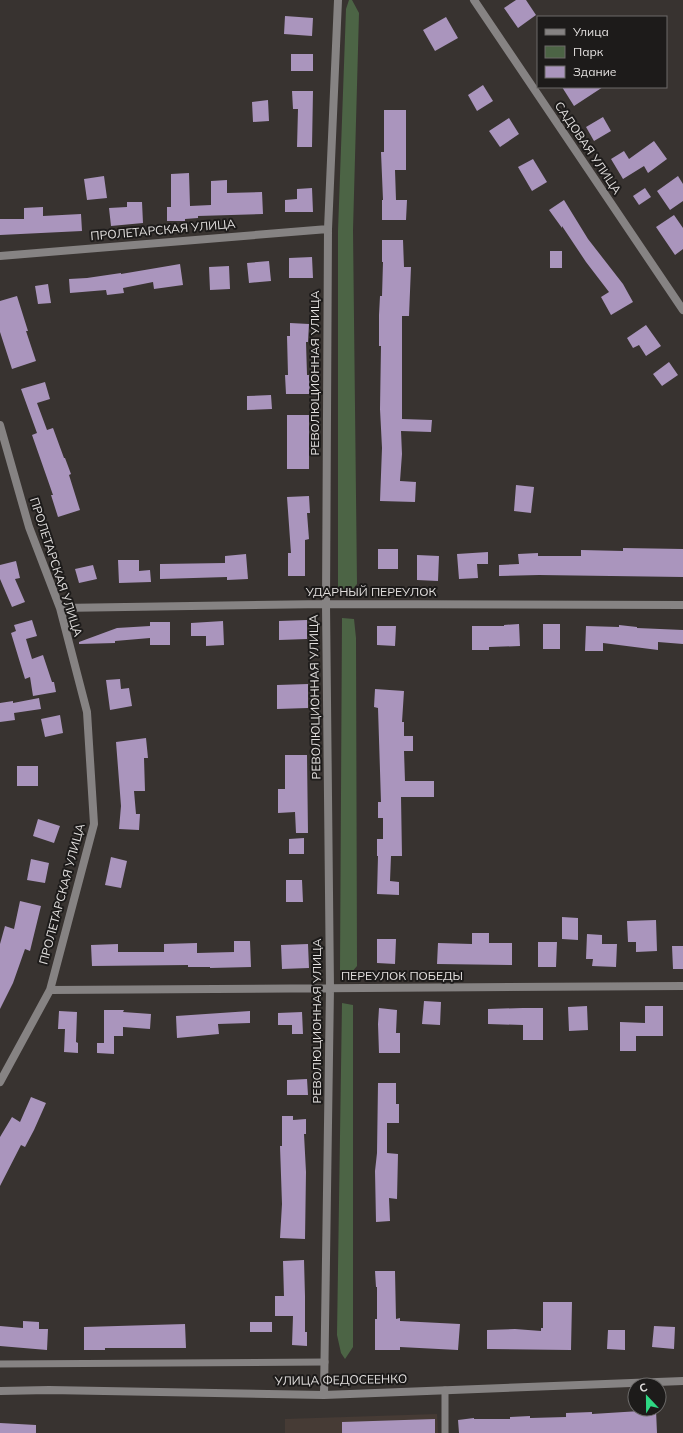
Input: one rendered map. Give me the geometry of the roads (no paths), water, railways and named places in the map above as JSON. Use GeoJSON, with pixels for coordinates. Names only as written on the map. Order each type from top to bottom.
{"type":"FeatureCollection","features":[{"type":"Feature","properties":{"kind":"street","name":"РЕВОЛЮЦИОННАЯ УЛИЦА"},"geometry":{"type":"LineString","coordinates":[[324,1395],[330,988],[326,604],[328,229],[338,0]]}},
{"type":"Feature","properties":{"kind":"street","name":"САДОВАЯ УЛИЦА"},"geometry":{"type":"LineString","coordinates":[[474,0],[683,310]]}},
{"type":"Feature","properties":{"kind":"street","name":"ПРОЛЕТАРСКАЯ УЛИЦА"},"geometry":{"type":"LineString","coordinates":[[0,256],[328,229]]}},
{"type":"Feature","properties":{"kind":"street","name":"ПРОЛЕТАРСКАЯ УЛИЦА"},"geometry":{"type":"LineString","coordinates":[[0,425],[29,527],[60,608],[87,712],[94,824],[50,990],[0,1082]]}},
{"type":"Feature","properties":{"kind":"street","name":"УДАРНЫЙ ПЕРЕУЛОК"},"geometry":{"type":"LineString","coordinates":[[60,608],[326,604],[683,605]]}},
{"type":"Feature","properties":{"kind":"street","name":"ПЕРЕУЛОК ПОБЕДЫ"},"geometry":{"type":"LineString","coordinates":[[50,990],[683,986]]}},
{"type":"Feature","properties":{"kind":"street","name":"УЛИЦА ФЕДОСЕЕНКО"},"geometry":{"type":"LineString","coordinates":[[0,1391],[49,1390],[324,1395],[683,1381]]}},
{"type":"Feature","properties":{"kind":"lane"},"geometry":{"type":"LineString","coordinates":[[0,1364],[325,1362]]}},
{"type":"Feature","properties":{"kind":"lane"},"geometry":{"type":"LineString","coordinates":[[445,1390],[445,1433]]}}]}
